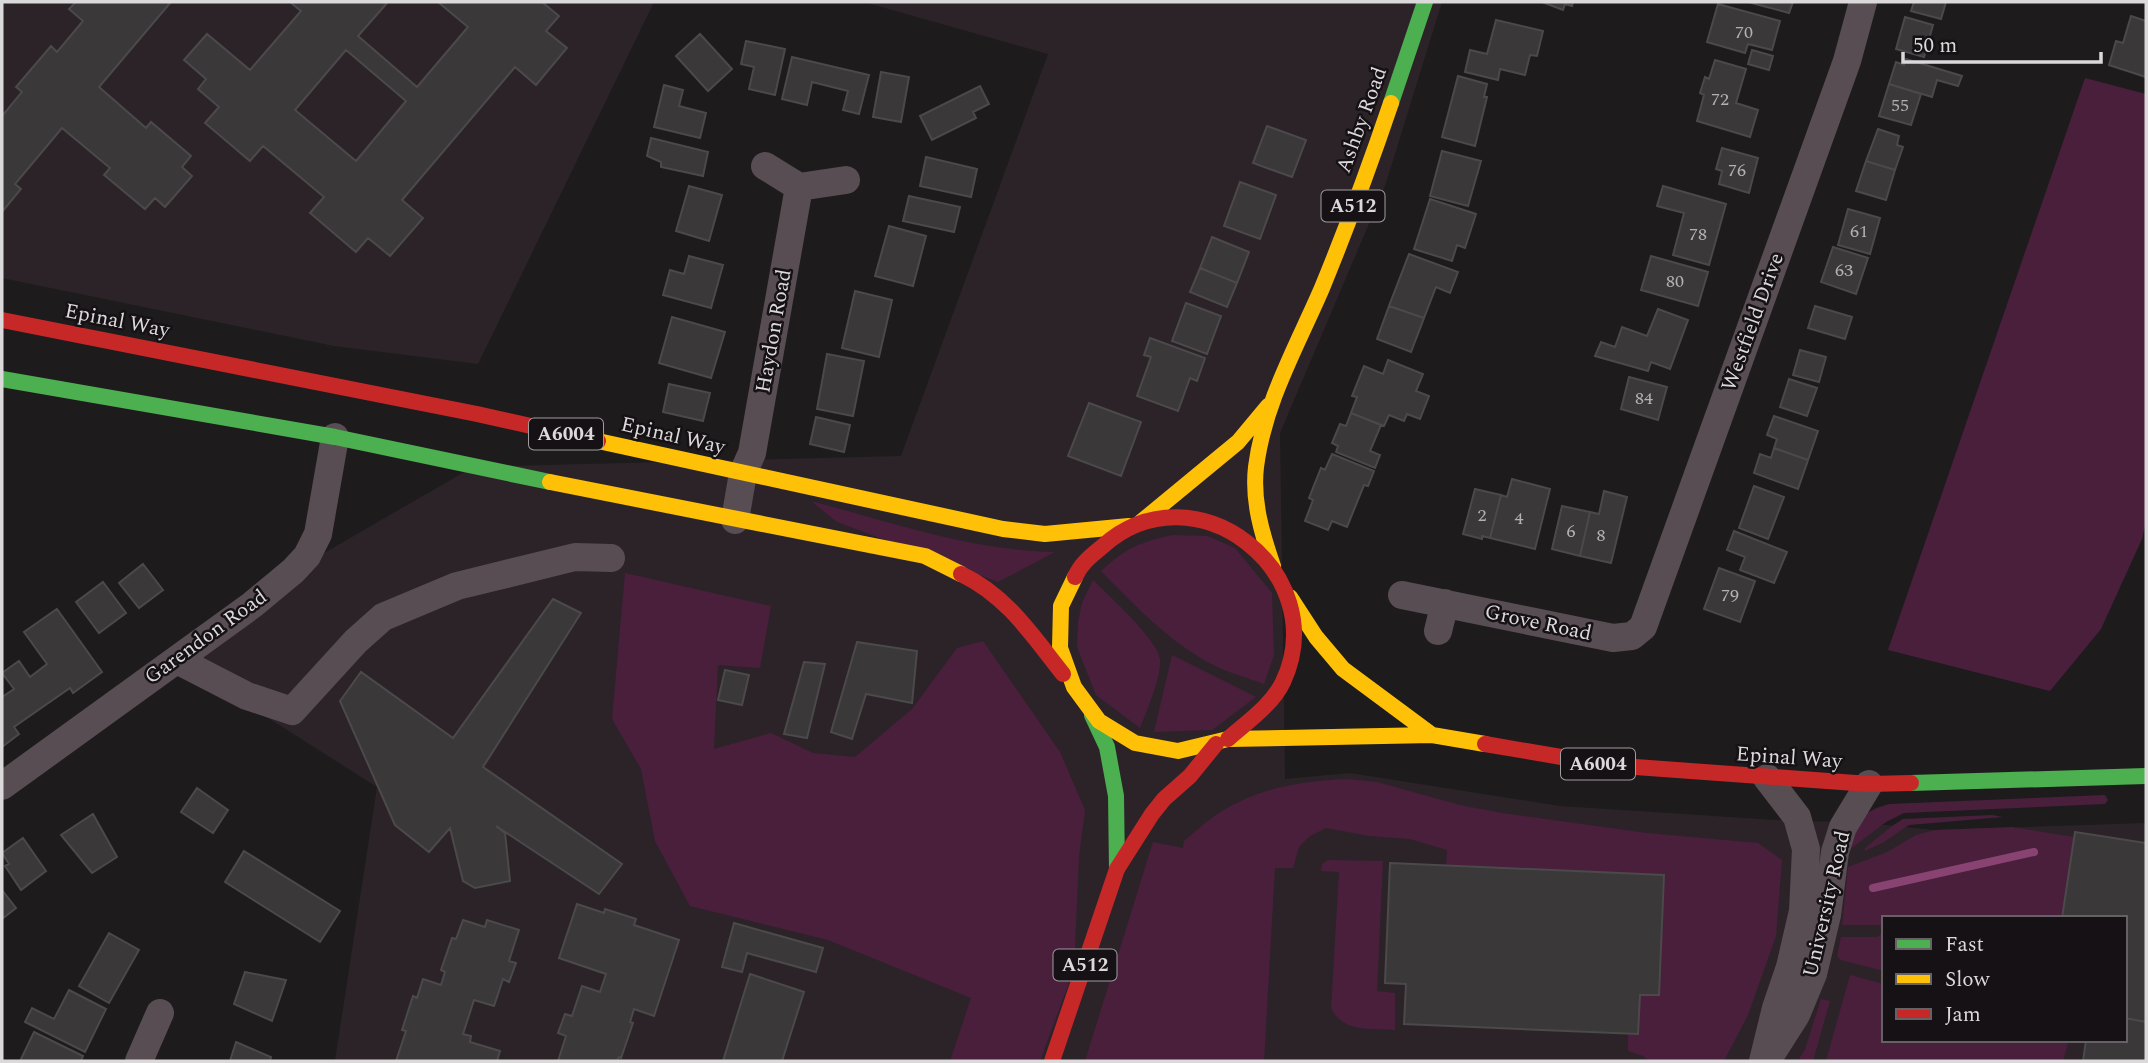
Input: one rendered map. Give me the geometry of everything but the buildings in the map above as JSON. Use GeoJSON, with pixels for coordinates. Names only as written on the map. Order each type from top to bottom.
{"type":"FeatureCollection","features":[{"type":"Feature","properties":{"kind":"main road","name":"Ashby Road"},"geometry":{"type":"LineString","coordinates":[[1273,568],[1259,526],[1256,494],[1256,469],[1269,406],[1330,267],[1425,2]]}},
{"type":"Feature","properties":{"kind":"main road","name":"Epinal Way"},"geometry":{"type":"LineString","coordinates":[[2,320],[343,393],[477,414],[1003,529],[1045,534],[1136,524]]}},
{"type":"Feature","properties":{"kind":"main road","name":"A6004"},"geometry":{"type":"LineString","coordinates":[[2,379],[336,431],[735,520],[925,556],[976,581],[1010,607],[1069,681]]}},
{"type":"Feature","properties":{"kind":"main road","name":"Ashby Road"},"geometry":{"type":"LineString","coordinates":[[1136,524],[1238,442],[1269,406]]}},
{"type":"Feature","properties":{"kind":"main road"},"geometry":{"type":"LineString","coordinates":[[1184,517],[1211,522],[1236,533],[1257,549],[1273,568],[1285,589],[1291,612],[1291,657],[1283,682],[1273,696],[1222,741],[1191,776],[1164,799],[1117,869],[1116,796],[1107,747],[1092,715],[1069,681],[1062,659],[1059,637],[1066,592],[1082,566],[1104,541],[1136,524],[1156,518],[1184,517]]}},
{"type":"Feature","properties":{"kind":"main road","name":"Epinal Way"},"geometry":{"type":"LineString","coordinates":[[1285,589],[1316,637],[1343,669],[1432,735]]}},
{"type":"Feature","properties":{"kind":"main road"},"geometry":{"type":"LineString","coordinates":[[1092,715],[1126,740],[1152,748],[1187,750],[1222,741]]}},
{"type":"Feature","properties":{"kind":"main road","name":"Epinal Way"},"geometry":{"type":"LineString","coordinates":[[1222,741],[1432,735],[1608,765],[1869,784],[2146,776]]}},
{"type":"Feature","properties":{"kind":"main road","name":"A512"},"geometry":{"type":"LineString","coordinates":[[1052,1061],[1117,869]]}},
{"type":"Feature","properties":{"kind":"street","name":"Westfield Drive"},"geometry":{"type":"LineString","coordinates":[[1632,636],[1643,627],[1656,595],[1847,61],[1863,2]]}},
{"type":"Feature","properties":{"kind":"street"},"geometry":{"type":"LineString","coordinates":[[765,166],[799,187],[846,180]]}},
{"type":"Feature","properties":{"kind":"street","name":"Haydon Road"},"geometry":{"type":"LineString","coordinates":[[735,520],[743,473],[752,453],[799,187]]}},
{"type":"Feature","properties":{"kind":"street","name":"Garendon Road"},"geometry":{"type":"LineString","coordinates":[[2,786],[60,741],[253,604],[293,571],[307,556],[318,534],[336,431]]}},
{"type":"Feature","properties":{"kind":"street"},"geometry":{"type":"LineString","coordinates":[[177,660],[247,696],[292,711],[356,641],[383,617],[457,586],[575,557],[611,558]]}},
{"type":"Feature","properties":{"kind":"street","name":"Grove Road"},"geometry":{"type":"LineString","coordinates":[[1402,594],[1613,638],[1632,636]]}},
{"type":"Feature","properties":{"kind":"street"},"geometry":{"type":"LineString","coordinates":[[1438,631],[1445,603]]}},
{"type":"Feature","properties":{"kind":"street","name":"University Road"},"geometry":{"type":"LineString","coordinates":[[1765,1061],[1803,911],[1806,849],[1797,817],[1766,778]]}},
{"type":"Feature","properties":{"kind":"street","name":"University Road"},"geometry":{"type":"LineString","coordinates":[[1765,1061],[1796,1015],[1813,974],[1827,915],[1835,852],[1843,828],[1869,784]]}},
{"type":"Feature","properties":{"kind":"street"},"geometry":{"type":"LineString","coordinates":[[139,1061],[160,1013]]}},
{"type":"Feature","properties":{"kind":"shaded area"},"geometry":{"type":"Polygon","coordinates":[[[2,2],[654,2],[478,364],[334,346],[2,278],[2,2]]]}},
{"type":"Feature","properties":{"kind":"shaded area"},"geometry":{"type":"Polygon","coordinates":[[[864,2],[1442,2],[1385,186],[1280,433],[1285,779],[1350,773],[1560,806],[1865,823],[1934,830],[2146,823],[2146,1061],[335,1061],[377,787],[177,660],[293,571],[473,467],[901,456],[1048,54],[864,2]]]}},
{"type":"Feature","properties":{"kind":"shaded area"},"geometry":{"type":"Polygon","coordinates":[[[2085,78],[2146,94],[2146,521],[2142,539],[2101,629],[2050,691],[1888,650],[2085,78]]]}},
{"type":"Feature","properties":{"kind":"shaded area"},"geometry":{"type":"Polygon","coordinates":[[[811,501],[962,541],[993,547],[1055,552],[998,582],[837,522],[811,501]]]}},
{"type":"Feature","properties":{"kind":"shaded area"},"geometry":{"type":"Polygon","coordinates":[[[1173,535],[1207,536],[1235,548],[1272,593],[1274,655],[1264,684],[1214,666],[1185,648],[1147,617],[1101,571],[1134,547],[1173,535]]]}},
{"type":"Feature","properties":{"kind":"shaded area"},"geometry":{"type":"Polygon","coordinates":[[[625,573],[771,606],[760,668],[718,665],[714,749],[771,733],[813,753],[855,757],[912,709],[957,648],[983,641],[1060,752],[1085,810],[1079,856],[1074,969],[1040,1061],[950,1061],[971,998],[828,940],[690,906],[655,841],[641,769],[612,719],[625,573]]]}},
{"type":"Feature","properties":{"kind":"shaded area"},"geometry":{"type":"Polygon","coordinates":[[[1093,580],[1142,630],[1160,659],[1156,684],[1140,728],[1096,695],[1077,647],[1082,603],[1093,580]]]}},
{"type":"Feature","properties":{"kind":"shaded area"},"geometry":{"type":"Polygon","coordinates":[[[1172,655],[1256,697],[1212,730],[1154,732],[1172,655]]]}},
{"type":"Feature","properties":{"kind":"shaded area"},"geometry":{"type":"Polygon","coordinates":[[[1347,779],[1377,782],[1460,805],[1502,813],[1647,833],[1758,843],[1782,860],[1776,936],[1748,1015],[1724,1061],[1650,1061],[1628,1051],[1628,1034],[1638,1034],[1640,995],[1659,995],[1664,875],[1446,866],[1447,850],[1410,839],[1369,836],[1326,828],[1310,836],[1299,847],[1293,868],[1275,868],[1264,1061],[1085,1061],[1153,842],[1183,848],[1184,841],[1212,818],[1252,796],[1314,781],[1347,779]]]}},
{"type":"Feature","properties":{"kind":"shaded area"},"geometry":{"type":"Polygon","coordinates":[[[2105,795],[2108,800],[2105,804],[1904,813],[1886,822],[1849,850],[1865,815],[1889,804],[2105,795]]]}},
{"type":"Feature","properties":{"kind":"shaded area"},"geometry":{"type":"Polygon","coordinates":[[[1992,815],[2003,817],[1909,825],[1865,851],[1865,848],[1903,819],[1992,815]]]}},
{"type":"Feature","properties":{"kind":"shaded area"},"geometry":{"type":"Polygon","coordinates":[[[2012,827],[2074,837],[2062,916],[1882,916],[1882,932],[1880,925],[1842,925],[1848,867],[1887,852],[1916,835],[1935,830],[2012,827]]]}},
{"type":"Feature","properties":{"kind":"shaded area"},"geometry":{"type":"Polygon","coordinates":[[[1328,860],[1383,861],[1377,991],[1395,993],[1395,1030],[1358,1028],[1343,1022],[1331,1008],[1339,872],[1321,871],[1322,864],[1328,860]]]}},
{"type":"Feature","properties":{"kind":"shaded area"},"geometry":{"type":"Polygon","coordinates":[[[1882,932],[1882,970],[1841,960],[1837,956],[1841,937],[1878,937],[1882,932]]]}},
{"type":"Feature","properties":{"kind":"shaded area"},"geometry":{"type":"Polygon","coordinates":[[[1850,975],[1882,983],[1882,1042],[2068,1042],[2063,1061],[1826,1061],[1850,975]]]}},
{"type":"Feature","properties":{"kind":"shaded area"},"geometry":{"type":"Polygon","coordinates":[[[1821,999],[1830,1001],[1813,1061],[1798,1061],[1805,1049],[1821,999]]]}},
{"type":"Feature","properties":{"kind":"waterway"},"geometry":{"type":"LineString","coordinates":[[1873,888],[2034,852]]}},
{"type":"Feature","properties":{"kind":"traffic: fast"},"geometry":{"type":"LineString","coordinates":[[1391,103],[1425,2]]}},
{"type":"Feature","properties":{"kind":"traffic: fast"},"geometry":{"type":"LineString","coordinates":[[2,379],[335,437],[550,482]]}},
{"type":"Feature","properties":{"kind":"traffic: fast"},"geometry":{"type":"LineString","coordinates":[[1092,715],[1107,747],[1116,796],[1117,869]]}},
{"type":"Feature","properties":{"kind":"traffic: fast"},"geometry":{"type":"LineString","coordinates":[[1911,783],[2146,776]]}},
{"type":"Feature","properties":{"kind":"traffic: slow"},"geometry":{"type":"LineString","coordinates":[[1273,566],[1257,505],[1255,480],[1260,443],[1274,398],[1322,288],[1391,103]]}},
{"type":"Feature","properties":{"kind":"traffic: slow"},"geometry":{"type":"LineString","coordinates":[[1141,522],[1238,442],[1268,406]]}},
{"type":"Feature","properties":{"kind":"traffic: slow"},"geometry":{"type":"LineString","coordinates":[[598,441],[1003,529],[1045,534],[1129,526]]}},
{"type":"Feature","properties":{"kind":"traffic: slow"},"geometry":{"type":"LineString","coordinates":[[550,482],[925,556],[961,574]]}},
{"type":"Feature","properties":{"kind":"traffic: slow"},"geometry":{"type":"LineString","coordinates":[[1075,577],[1061,606],[1060,648],[1074,687],[1099,721],[1135,743],[1178,751],[1228,739],[1432,735],[1485,744]]}},
{"type":"Feature","properties":{"kind":"traffic: slow"},"geometry":{"type":"LineString","coordinates":[[1290,597],[1316,637],[1343,669],[1432,735]]}},
{"type":"Feature","properties":{"kind":"traffic: jam"},"geometry":{"type":"LineString","coordinates":[[2,320],[477,414],[598,441]]}},
{"type":"Feature","properties":{"kind":"traffic: jam"},"geometry":{"type":"LineString","coordinates":[[1075,577],[1084,563],[1103,546],[1139,524],[1177,517],[1214,524],[1247,542],[1273,569],[1289,603],[1294,641],[1283,682],[1278,690],[1266,706],[1228,739]]}},
{"type":"Feature","properties":{"kind":"traffic: jam"},"geometry":{"type":"LineString","coordinates":[[961,574],[992,593],[1005,605],[1063,674]]}},
{"type":"Feature","properties":{"kind":"traffic: jam"},"geometry":{"type":"LineString","coordinates":[[1052,1061],[1117,869],[1152,814],[1164,799],[1190,776],[1216,744]]}},
{"type":"Feature","properties":{"kind":"traffic: jam"},"geometry":{"type":"LineString","coordinates":[[1485,744],[1608,765],[1869,784],[1911,783]]}}]}
